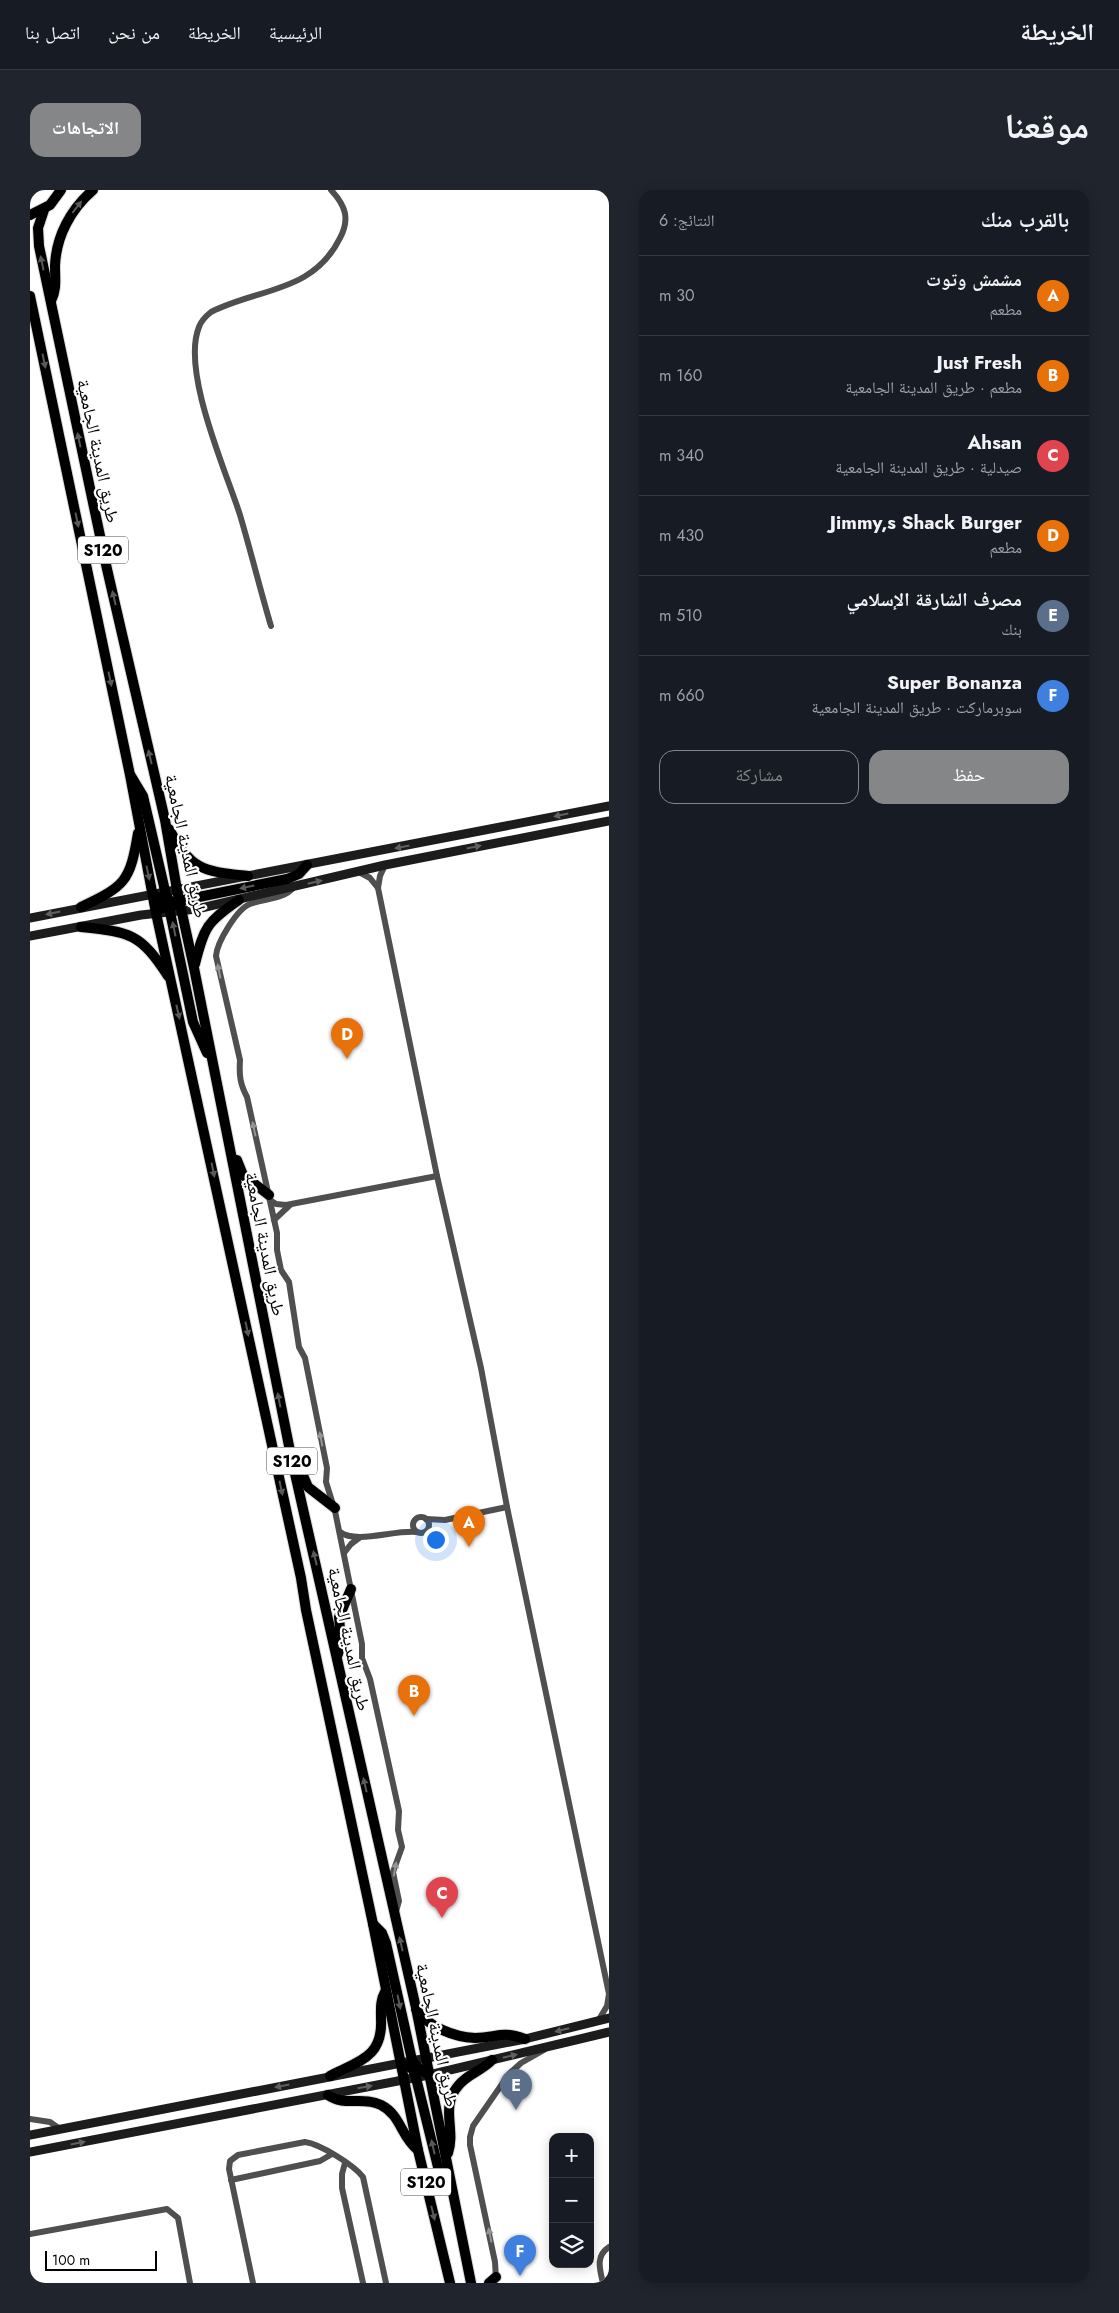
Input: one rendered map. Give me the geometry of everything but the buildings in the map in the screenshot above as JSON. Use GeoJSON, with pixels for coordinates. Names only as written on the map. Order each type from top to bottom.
{"type":"FeatureCollection","features":[{"type":"Feature","properties":{"kind":"main road"},"geometry":{"type":"LineString","coordinates":[[50,302],[56,287],[57,252],[64,228],[78,206],[94,190]]}},
{"type":"Feature","properties":{"kind":"main road"},"geometry":{"type":"LineString","coordinates":[[30,215],[44,210],[61,191]]}},
{"type":"Feature","properties":{"kind":"main road","name":"طريق المدينة الجامعية"},"geometry":{"type":"LineString","coordinates":[[44,210],[38,228],[38,240],[104,559],[165,820],[174,904],[194,968],[291,1456],[416,2008],[471,2283]]}},
{"type":"Feature","properties":{"kind":"main road","name":"طريق المدينة الجامعية"},"geometry":{"type":"LineString","coordinates":[[30,300],[130,775],[156,913],[210,1150],[373,1924],[385,1992],[406,2061],[404,2080],[418,2150],[450,2283]]}},
{"type":"Feature","properties":{"kind":"main road"},"geometry":{"type":"LineString","coordinates":[[130,775],[143,796],[165,892],[174,904],[194,1022],[200,1041],[211,1059]]}},
{"type":"Feature","properties":{"kind":"main road"},"geometry":{"type":"LineString","coordinates":[[30,936],[156,913],[174,904],[248,876],[609,806]]}},
{"type":"Feature","properties":{"kind":"main road"},"geometry":{"type":"LineString","coordinates":[[165,820],[180,848],[192,862],[211,871],[248,876]]}},
{"type":"Feature","properties":{"kind":"main road"},"geometry":{"type":"LineString","coordinates":[[153,894],[174,904],[238,900],[385,865],[609,821]]}},
{"type":"Feature","properties":{"kind":"main road"},"geometry":{"type":"LineString","coordinates":[[81,907],[112,892],[126,877],[133,861],[139,827]]}},
{"type":"Feature","properties":{"kind":"main road"},"geometry":{"type":"LineString","coordinates":[[174,904],[287,879],[299,874],[307,865]]}},
{"type":"Feature","properties":{"kind":"main road"},"geometry":{"type":"LineString","coordinates":[[30,918],[165,892]]}},
{"type":"Feature","properties":{"kind":"main road"},"geometry":{"type":"LineString","coordinates":[[194,968],[202,936],[209,924],[238,900]]}},
{"type":"Feature","properties":{"kind":"main road"},"geometry":{"type":"LineString","coordinates":[[81,927],[121,932],[136,938],[150,950],[171,981]]}},
{"type":"Feature","properties":{"kind":"main road"},"geometry":{"type":"LineString","coordinates":[[229,1147],[243,1176],[270,1198]]}},
{"type":"Feature","properties":{"kind":"main road"},"geometry":{"type":"LineString","coordinates":[[291,1456],[300,1467],[306,1484],[334,1508]]}},
{"type":"Feature","properties":{"kind":"main road"},"geometry":{"type":"LineString","coordinates":[[336,1657],[340,1642],[339,1617],[352,1589]]}},
{"type":"Feature","properties":{"kind":"main road"},"geometry":{"type":"LineString","coordinates":[[373,1924],[382,1933],[386,1943],[406,2061],[416,2078],[438,2168],[452,2190]]}},
{"type":"Feature","properties":{"kind":"main road"},"geometry":{"type":"LineString","coordinates":[[330,2076],[356,2064],[375,2049],[380,2037],[381,2003],[385,1992]]}},
{"type":"Feature","properties":{"kind":"main road"},"geometry":{"type":"LineString","coordinates":[[416,2008],[434,2026],[464,2036],[479,2038],[505,2034],[525,2039]]}},
{"type":"Feature","properties":{"kind":"main road"},"geometry":{"type":"LineString","coordinates":[[30,2135],[525,2039],[609,2018]]}},
{"type":"Feature","properties":{"kind":"main road"},"geometry":{"type":"LineString","coordinates":[[30,2152],[416,2078],[608,2034]]}},
{"type":"Feature","properties":{"kind":"main road"},"geometry":{"type":"LineString","coordinates":[[446,2156],[450,2144],[448,2109],[453,2092],[461,2082],[492,2060]]}},
{"type":"Feature","properties":{"kind":"main road"},"geometry":{"type":"LineString","coordinates":[[406,2061],[429,2075]]}},
{"type":"Feature","properties":{"kind":"main road"},"geometry":{"type":"LineString","coordinates":[[328,2095],[341,2101],[369,2101],[386,2108],[399,2121],[408,2140],[418,2150]]}},
{"type":"Feature","properties":{"kind":"street"},"geometry":{"type":"LineString","coordinates":[[271,626],[240,516],[216,450],[205,412],[197,370],[196,336],[204,319],[211,312],[295,283],[324,262],[338,243],[346,220],[342,203],[331,190]]}},
{"type":"Feature","properties":{"kind":"street"},"geometry":{"type":"LineString","coordinates":[[385,865],[380,876],[378,888],[437,1176],[481,1368],[507,1507],[609,1994],[607,2006],[598,2021]]}},
{"type":"Feature","properties":{"kind":"street"},"geometry":{"type":"LineString","coordinates":[[359,872],[370,878],[378,888]]}},
{"type":"Feature","properties":{"kind":"street"},"geometry":{"type":"LineString","coordinates":[[294,887],[285,895],[245,906],[221,939],[216,950],[224,998],[240,1060],[239,1073],[242,1088],[247,1097],[278,1237],[277,1250],[281,1270],[289,1282],[296,1317],[296,1334],[299,1348],[305,1358],[326,1464],[326,1482],[340,1532],[352,1589],[362,1644],[362,1658],[370,1679],[399,1811],[398,1830],[402,1847],[393,1872],[399,1905],[394,1916]]}},
{"type":"Feature","properties":{"kind":"street"},"geometry":{"type":"LineString","coordinates":[[270,1198],[279,1205],[291,1205],[437,1176]]}},
{"type":"Feature","properties":{"kind":"street"},"geometry":{"type":"LineString","coordinates":[[274,1220],[280,1212],[291,1205]]}},
{"type":"Feature","properties":{"kind":"street"},"geometry":{"type":"LineString","coordinates":[[394,1532],[413,1523],[420,1517],[446,1520],[507,1507]]}},
{"type":"Feature","properties":{"kind":"street"},"geometry":{"type":"LineString","coordinates":[[426,1519],[429,1524],[428,1530]]}},
{"type":"Feature","properties":{"kind":"street"},"geometry":{"type":"LineString","coordinates":[[340,1532],[350,1537],[394,1532],[416,1532],[423,1534],[446,1520]]}},
{"type":"Feature","properties":{"kind":"street"},"geometry":{"type":"LineString","coordinates":[[413,1523],[416,1532]]}},
{"type":"Feature","properties":{"kind":"street"},"geometry":{"type":"LineString","coordinates":[[344,1552],[361,1537]]}},
{"type":"Feature","properties":{"kind":"street"},"geometry":{"type":"LineString","coordinates":[[494,2281],[495,2262],[470,2145],[470,2133],[513,2070],[548,2047]]}},
{"type":"Feature","properties":{"kind":"street"},"geometry":{"type":"LineString","coordinates":[[30,2119],[50,2122],[60,2129]]}},
{"type":"Feature","properties":{"kind":"street"},"geometry":{"type":"LineString","coordinates":[[253,2283],[231,2180],[230,2161],[238,2155],[305,2142],[316,2144],[332,2154],[358,2172],[364,2180],[386,2283]]}},
{"type":"Feature","properties":{"kind":"street"},"geometry":{"type":"LineString","coordinates":[[231,2180],[323,2160],[332,2154]]}},
{"type":"Feature","properties":{"kind":"street"},"geometry":{"type":"LineString","coordinates":[[345,2163],[342,2174],[342,2188],[363,2283]]}},
{"type":"Feature","properties":{"kind":"street"},"geometry":{"type":"LineString","coordinates":[[30,2234],[167,2209],[178,2218],[190,2283]]}},
{"type":"Feature","properties":{"kind":"street"},"geometry":{"type":"LineString","coordinates":[[603,2283],[600,2259],[603,2252],[609,2247]]}},
{"type":"Feature","properties":{"kind":"place","name":"Jimmy,s Shack Burger"},"geometry":{"type":"Point","coordinates":[347,1059]}},
{"type":"Feature","properties":{"kind":"place","name":"مشمش وتوت"},"geometry":{"type":"Point","coordinates":[469,1547]}},
{"type":"Feature","properties":{"kind":"place","name":"Just Fresh"},"geometry":{"type":"Point","coordinates":[414,1716]}},
{"type":"Feature","properties":{"kind":"place","name":"Ahsan"},"geometry":{"type":"Point","coordinates":[442,1918]}},
{"type":"Feature","properties":{"kind":"place","name":"مصرف الشارقة الإسلامي"},"geometry":{"type":"Point","coordinates":[516,2110]}},
{"type":"Feature","properties":{"kind":"place","name":"Super Bonanza"},"geometry":{"type":"Point","coordinates":[520,2276]}}]}
